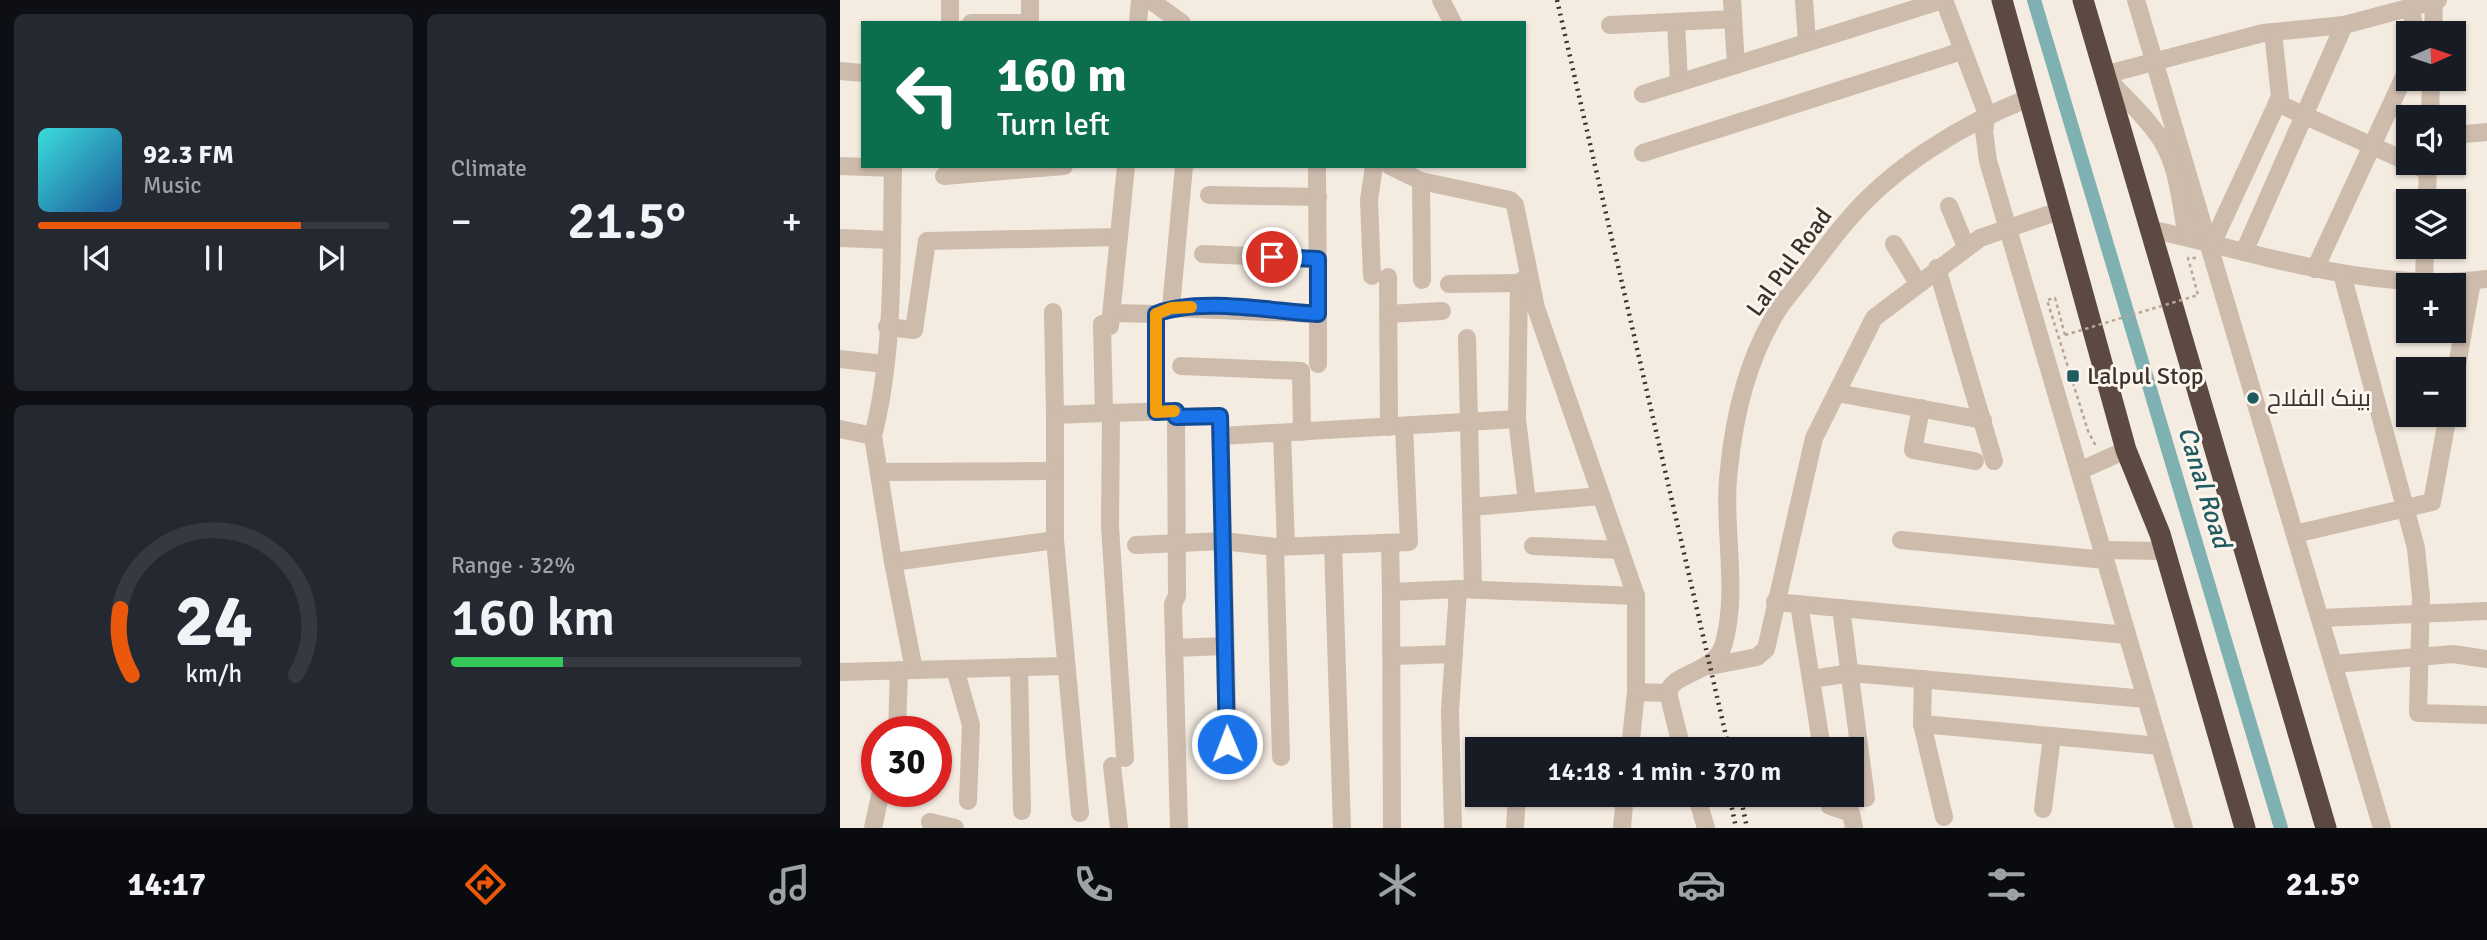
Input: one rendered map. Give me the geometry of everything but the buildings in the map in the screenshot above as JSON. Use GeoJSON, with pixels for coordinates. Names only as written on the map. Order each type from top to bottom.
{"type":"FeatureCollection","features":[{"type":"Feature","properties":{"kind":"highway"},"geometry":{"type":"LineString","coordinates":[[2002,0],[2126,450],[2164,551],[2245,828]]}},
{"type":"Feature","properties":{"kind":"highway"},"geometry":{"type":"LineString","coordinates":[[2083,0],[2326,828]]}},
{"type":"Feature","properties":{"kind":"street"},"geometry":{"type":"LineString","coordinates":[[950,0],[950,21]]}},
{"type":"Feature","properties":{"kind":"street"},"geometry":{"type":"LineString","coordinates":[[1030,0],[1030,21]]}},
{"type":"Feature","properties":{"kind":"street"},"geometry":{"type":"LineString","coordinates":[[1138,21],[1140,0]]}},
{"type":"Feature","properties":{"kind":"street"},"geometry":{"type":"LineString","coordinates":[[1150,0],[1179,21]]}},
{"type":"Feature","properties":{"kind":"street"},"geometry":{"type":"LineString","coordinates":[[1441,0],[1452,21]]}},
{"type":"Feature","properties":{"kind":"street"},"geometry":{"type":"LineString","coordinates":[[1732,0],[1736,65]]}},
{"type":"Feature","properties":{"kind":"street"},"geometry":{"type":"LineString","coordinates":[[1804,0],[1807,42]]}},
{"type":"Feature","properties":{"kind":"street"},"geometry":{"type":"LineString","coordinates":[[1643,94],[1807,42],[1881,9],[1943,0],[1987,114],[1984,131],[1987,161],[2184,828]]}},
{"type":"Feature","properties":{"kind":"street"},"geometry":{"type":"LineString","coordinates":[[2136,0],[2156,59],[2382,828]]}},
{"type":"Feature","properties":{"kind":"street"},"geometry":{"type":"LineString","coordinates":[[2187,237],[2168,154],[2161,140],[2104,75],[2156,59],[2273,32],[2344,24],[2436,1],[2434,21]]}},
{"type":"Feature","properties":{"kind":"street"},"geometry":{"type":"LineString","coordinates":[[2411,8],[2413,21]]}},
{"type":"Feature","properties":{"kind":"street"},"geometry":{"type":"LineString","coordinates":[[1611,25],[1733,19]]}},
{"type":"Feature","properties":{"kind":"street"},"geometry":{"type":"LineString","coordinates":[[1676,22],[1679,83]]}},
{"type":"Feature","properties":{"kind":"street"},"geometry":{"type":"LineString","coordinates":[[2244,252],[2344,24]]}},
{"type":"Feature","properties":{"kind":"street"},"geometry":{"type":"LineString","coordinates":[[2210,244],[2280,97],[2273,32]]}},
{"type":"Feature","properties":{"kind":"street"},"geometry":{"type":"LineString","coordinates":[[1643,153],[1962,51]]}},
{"type":"Feature","properties":{"kind":"street"},"geometry":{"type":"LineString","coordinates":[[840,71],[861,73]]}},
{"type":"Feature","properties":{"kind":"street"},"geometry":{"type":"LineString","coordinates":[[2315,269],[2397,91]]}},
{"type":"Feature","properties":{"kind":"street","name":"Lal Pul Road"},"geometry":{"type":"LineString","coordinates":[[1710,666],[1724,646],[1729,614],[1728,471],[1740,398],[1773,317],[1848,219],[1923,154],[1987,114],[2029,97]]}},
{"type":"Feature","properties":{"kind":"street"},"geometry":{"type":"LineString","coordinates":[[2277,103],[2371,148],[2396,156]]}},
{"type":"Feature","properties":{"kind":"street"},"geometry":{"type":"LineString","coordinates":[[2466,134],[2487,132]]}},
{"type":"Feature","properties":{"kind":"street"},"geometry":{"type":"LineString","coordinates":[[840,166],[861,166]]}},
{"type":"Feature","properties":{"kind":"street"},"geometry":{"type":"LineString","coordinates":[[893,168],[887,327],[881,406],[873,436],[893,562],[906,670],[899,716]]}},
{"type":"Feature","properties":{"kind":"street"},"geometry":{"type":"LineString","coordinates":[[944,176],[1019,168]]}},
{"type":"Feature","properties":{"kind":"street"},"geometry":{"type":"LineString","coordinates":[[1119,828],[1102,324],[1110,326],[1126,168]]}},
{"type":"Feature","properties":{"kind":"street"},"geometry":{"type":"LineString","coordinates":[[1156,412],[1163,311],[1184,168]]}},
{"type":"Feature","properties":{"kind":"street"},"geometry":{"type":"LineString","coordinates":[[1318,168],[1318,364]]}},
{"type":"Feature","properties":{"kind":"street"},"geometry":{"type":"LineString","coordinates":[[1136,545],[1223,541],[1280,547],[1409,542],[1388,314],[1369,200],[1374,168]]}},
{"type":"Feature","properties":{"kind":"street"},"geometry":{"type":"LineString","coordinates":[[1394,168],[1421,181],[1510,200],[1517,212],[1524,279],[1517,419],[1527,502]]}},
{"type":"Feature","properties":{"kind":"street"},"geometry":{"type":"LineString","coordinates":[[1421,181],[1422,280]]}},
{"type":"Feature","properties":{"kind":"street"},"geometry":{"type":"LineString","coordinates":[[1209,195],[1318,197]]}},
{"type":"Feature","properties":{"kind":"street"},"geometry":{"type":"LineString","coordinates":[[1949,206],[1966,247]]}},
{"type":"Feature","properties":{"kind":"street"},"geometry":{"type":"LineString","coordinates":[[1679,737],[1668,693],[1674,683],[1710,666],[1757,657],[1766,649],[1814,438],[1874,318],[1966,247],[2006,226],[2059,211]]}},
{"type":"Feature","properties":{"kind":"street"},"geometry":{"type":"LineString","coordinates":[[2150,229],[2315,269],[2396,282]]}},
{"type":"Feature","properties":{"kind":"street"},"geometry":{"type":"LineString","coordinates":[[887,327],[914,330],[927,241],[1119,237]]}},
{"type":"Feature","properties":{"kind":"street"},"geometry":{"type":"LineString","coordinates":[[840,238],[891,240]]}},
{"type":"Feature","properties":{"kind":"street"},"geometry":{"type":"LineString","coordinates":[[1894,244],[1918,283]]}},
{"type":"Feature","properties":{"kind":"street"},"geometry":{"type":"LineString","coordinates":[[1203,254],[1318,259]]}},
{"type":"Feature","properties":{"kind":"street"},"geometry":{"type":"LineString","coordinates":[[1937,268],[1994,461]]}},
{"type":"Feature","properties":{"kind":"street"},"geometry":{"type":"LineString","coordinates":[[2342,274],[2420,572],[2418,713],[2487,715]]}},
{"type":"Feature","properties":{"kind":"street"},"geometry":{"type":"LineString","coordinates":[[1448,284],[1524,279]]}},
{"type":"Feature","properties":{"kind":"street"},"geometry":{"type":"LineString","coordinates":[[1524,279],[1636,596],[1636,692],[1631,737]]}},
{"type":"Feature","properties":{"kind":"street"},"geometry":{"type":"LineString","coordinates":[[2461,357],[2480,280]]}},
{"type":"Feature","properties":{"kind":"street"},"geometry":{"type":"LineString","coordinates":[[1053,312],[1055,540],[1080,813]]}},
{"type":"Feature","properties":{"kind":"street"},"geometry":{"type":"LineString","coordinates":[[1112,313],[1318,312]]}},
{"type":"Feature","properties":{"kind":"street"},"geometry":{"type":"LineString","coordinates":[[1388,314],[1442,312]]}},
{"type":"Feature","properties":{"kind":"street"},"geometry":{"type":"LineString","coordinates":[[1453,828],[1450,712],[1454,654],[1466,589],[1471,507],[1467,338]]}},
{"type":"Feature","properties":{"kind":"street"},"geometry":{"type":"LineString","coordinates":[[840,359],[884,364]]}},
{"type":"Feature","properties":{"kind":"street"},"geometry":{"type":"LineString","coordinates":[[1181,366],[1301,371],[1302,432]]}},
{"type":"Feature","properties":{"kind":"street"},"geometry":{"type":"LineString","coordinates":[[1837,393],[1983,420]]}},
{"type":"Feature","properties":{"kind":"street"},"geometry":{"type":"LineString","coordinates":[[1921,408],[1913,450],[1975,461]]}},
{"type":"Feature","properties":{"kind":"street"},"geometry":{"type":"LineString","coordinates":[[1055,415],[1176,411],[1177,596],[1173,604],[1180,828]]}},
{"type":"Feature","properties":{"kind":"street"},"geometry":{"type":"LineString","coordinates":[[1176,417],[1220,416],[1227,744]]}},
{"type":"Feature","properties":{"kind":"street"},"geometry":{"type":"LineString","coordinates":[[1221,436],[1517,419]]}},
{"type":"Feature","properties":{"kind":"street"},"geometry":{"type":"LineString","coordinates":[[2295,534],[2432,502],[2446,427]]}},
{"type":"Feature","properties":{"kind":"street"},"geometry":{"type":"LineString","coordinates":[[840,429],[873,436]]}},
{"type":"Feature","properties":{"kind":"street"},"geometry":{"type":"LineString","coordinates":[[1280,757],[1282,433]]}},
{"type":"Feature","properties":{"kind":"street"},"geometry":{"type":"LineString","coordinates":[[2079,471],[2126,450]]}},
{"type":"Feature","properties":{"kind":"street"},"geometry":{"type":"LineString","coordinates":[[879,472],[1053,471]]}},
{"type":"Feature","properties":{"kind":"street"},"geometry":{"type":"LineString","coordinates":[[1471,507],[1601,496]]}},
{"type":"Feature","properties":{"kind":"street"},"geometry":{"type":"LineString","coordinates":[[893,562],[1055,540]]}},
{"type":"Feature","properties":{"kind":"street"},"geometry":{"type":"LineString","coordinates":[[1901,540],[2104,555],[2164,551]]}},
{"type":"Feature","properties":{"kind":"street"},"geometry":{"type":"LineString","coordinates":[[1390,543],[1392,828]]}},
{"type":"Feature","properties":{"kind":"street"},"geometry":{"type":"LineString","coordinates":[[1333,545],[1342,828]]}},
{"type":"Feature","properties":{"kind":"street"},"geometry":{"type":"LineString","coordinates":[[1533,546],[1620,550]]}},
{"type":"Feature","properties":{"kind":"street"},"geometry":{"type":"LineString","coordinates":[[1391,592],[1466,589],[1636,596]]}},
{"type":"Feature","properties":{"kind":"street"},"geometry":{"type":"LineString","coordinates":[[1775,602],[2127,635]]}},
{"type":"Feature","properties":{"kind":"street"},"geometry":{"type":"LineString","coordinates":[[1799,604],[1820,737]]}},
{"type":"Feature","properties":{"kind":"street"},"geometry":{"type":"LineString","coordinates":[[1841,608],[1866,798]]}},
{"type":"Feature","properties":{"kind":"street"},"geometry":{"type":"LineString","coordinates":[[2320,618],[2487,611]]}},
{"type":"Feature","properties":{"kind":"street"},"geometry":{"type":"LineString","coordinates":[[1174,649],[1225,646]]}},
{"type":"Feature","properties":{"kind":"street"},"geometry":{"type":"LineString","coordinates":[[1392,656],[1454,654]]}},
{"type":"Feature","properties":{"kind":"street"},"geometry":{"type":"LineString","coordinates":[[2334,664],[2453,654],[2487,659]]}},
{"type":"Feature","properties":{"kind":"street"},"geometry":{"type":"LineString","coordinates":[[840,672],[1066,666]]}},
{"type":"Feature","properties":{"kind":"street"},"geometry":{"type":"LineString","coordinates":[[1019,667],[1022,811]]}},
{"type":"Feature","properties":{"kind":"street"},"geometry":{"type":"LineString","coordinates":[[955,669],[971,725],[968,801]]}},
{"type":"Feature","properties":{"kind":"street"},"geometry":{"type":"LineString","coordinates":[[1811,679],[1850,673],[2146,699]]}},
{"type":"Feature","properties":{"kind":"street"},"geometry":{"type":"LineString","coordinates":[[1923,679],[1922,724],[1944,817]]}},
{"type":"Feature","properties":{"kind":"street"},"geometry":{"type":"LineString","coordinates":[[1636,692],[1668,693]]}},
{"type":"Feature","properties":{"kind":"street"},"geometry":{"type":"LineString","coordinates":[[1922,724],[2160,746]]}},
{"type":"Feature","properties":{"kind":"street"},"geometry":{"type":"LineString","coordinates":[[2043,808],[2052,736]]}},
{"type":"Feature","properties":{"kind":"street"},"geometry":{"type":"LineString","coordinates":[[873,828],[878,807]]}},
{"type":"Feature","properties":{"kind":"street"},"geometry":{"type":"LineString","coordinates":[[1515,828],[1516,807]]}},
{"type":"Feature","properties":{"kind":"street"},"geometry":{"type":"LineString","coordinates":[[1622,828],[1624,807]]}},
{"type":"Feature","properties":{"kind":"street"},"geometry":{"type":"LineString","coordinates":[[1700,807],[1706,828]]}},
{"type":"Feature","properties":{"kind":"street"},"geometry":{"type":"LineString","coordinates":[[1833,807],[1851,813],[1854,828]]}},
{"type":"Feature","properties":{"kind":"street"},"geometry":{"type":"LineString","coordinates":[[930,822],[955,828]]}},
{"type":"Feature","properties":{"kind":"path"},"geometry":{"type":"LineString","coordinates":[[2104,459],[2088,431],[2047,300],[2055,298],[2065,335],[2198,295]]}},
{"type":"Feature","properties":{"kind":"waterway","name":"Canal Road"},"geometry":{"type":"LineString","coordinates":[[2034,0],[2281,828]]}},
{"type":"Feature","properties":{"kind":"railway"},"geometry":{"type":"LineString","coordinates":[[1557,0],[1726,737]]}},
{"type":"Feature","properties":{"kind":"railway"},"geometry":{"type":"LineString","coordinates":[[1732,807],[1736,828]]}},
{"type":"Feature","properties":{"kind":"railway"},"geometry":{"type":"LineString","coordinates":[[1743,807],[1747,828]]}},
{"type":"Feature","properties":{"kind":"slow traffic"},"geometry":{"type":"LineString","coordinates":[[1174,411],[1156,412],[1156,314],[1171,308],[1191,307]]}},
{"type":"Feature","properties":{"kind":"place","name":"Lalpul Stop"},"geometry":{"type":"Point","coordinates":[2073,376]}},
{"type":"Feature","properties":{"kind":"place","name":"بینک الفلاح"},"geometry":{"type":"Point","coordinates":[2253,398]}},
{"type":"Feature","properties":{"kind":"route"},"geometry":{"type":"LineString","coordinates":[[1227,744],[1220,416],[1176,417],[1176,411],[1156,412],[1156,314],[1171,308],[1193,306],[1318,314],[1318,259],[1272,257]]}}]}
